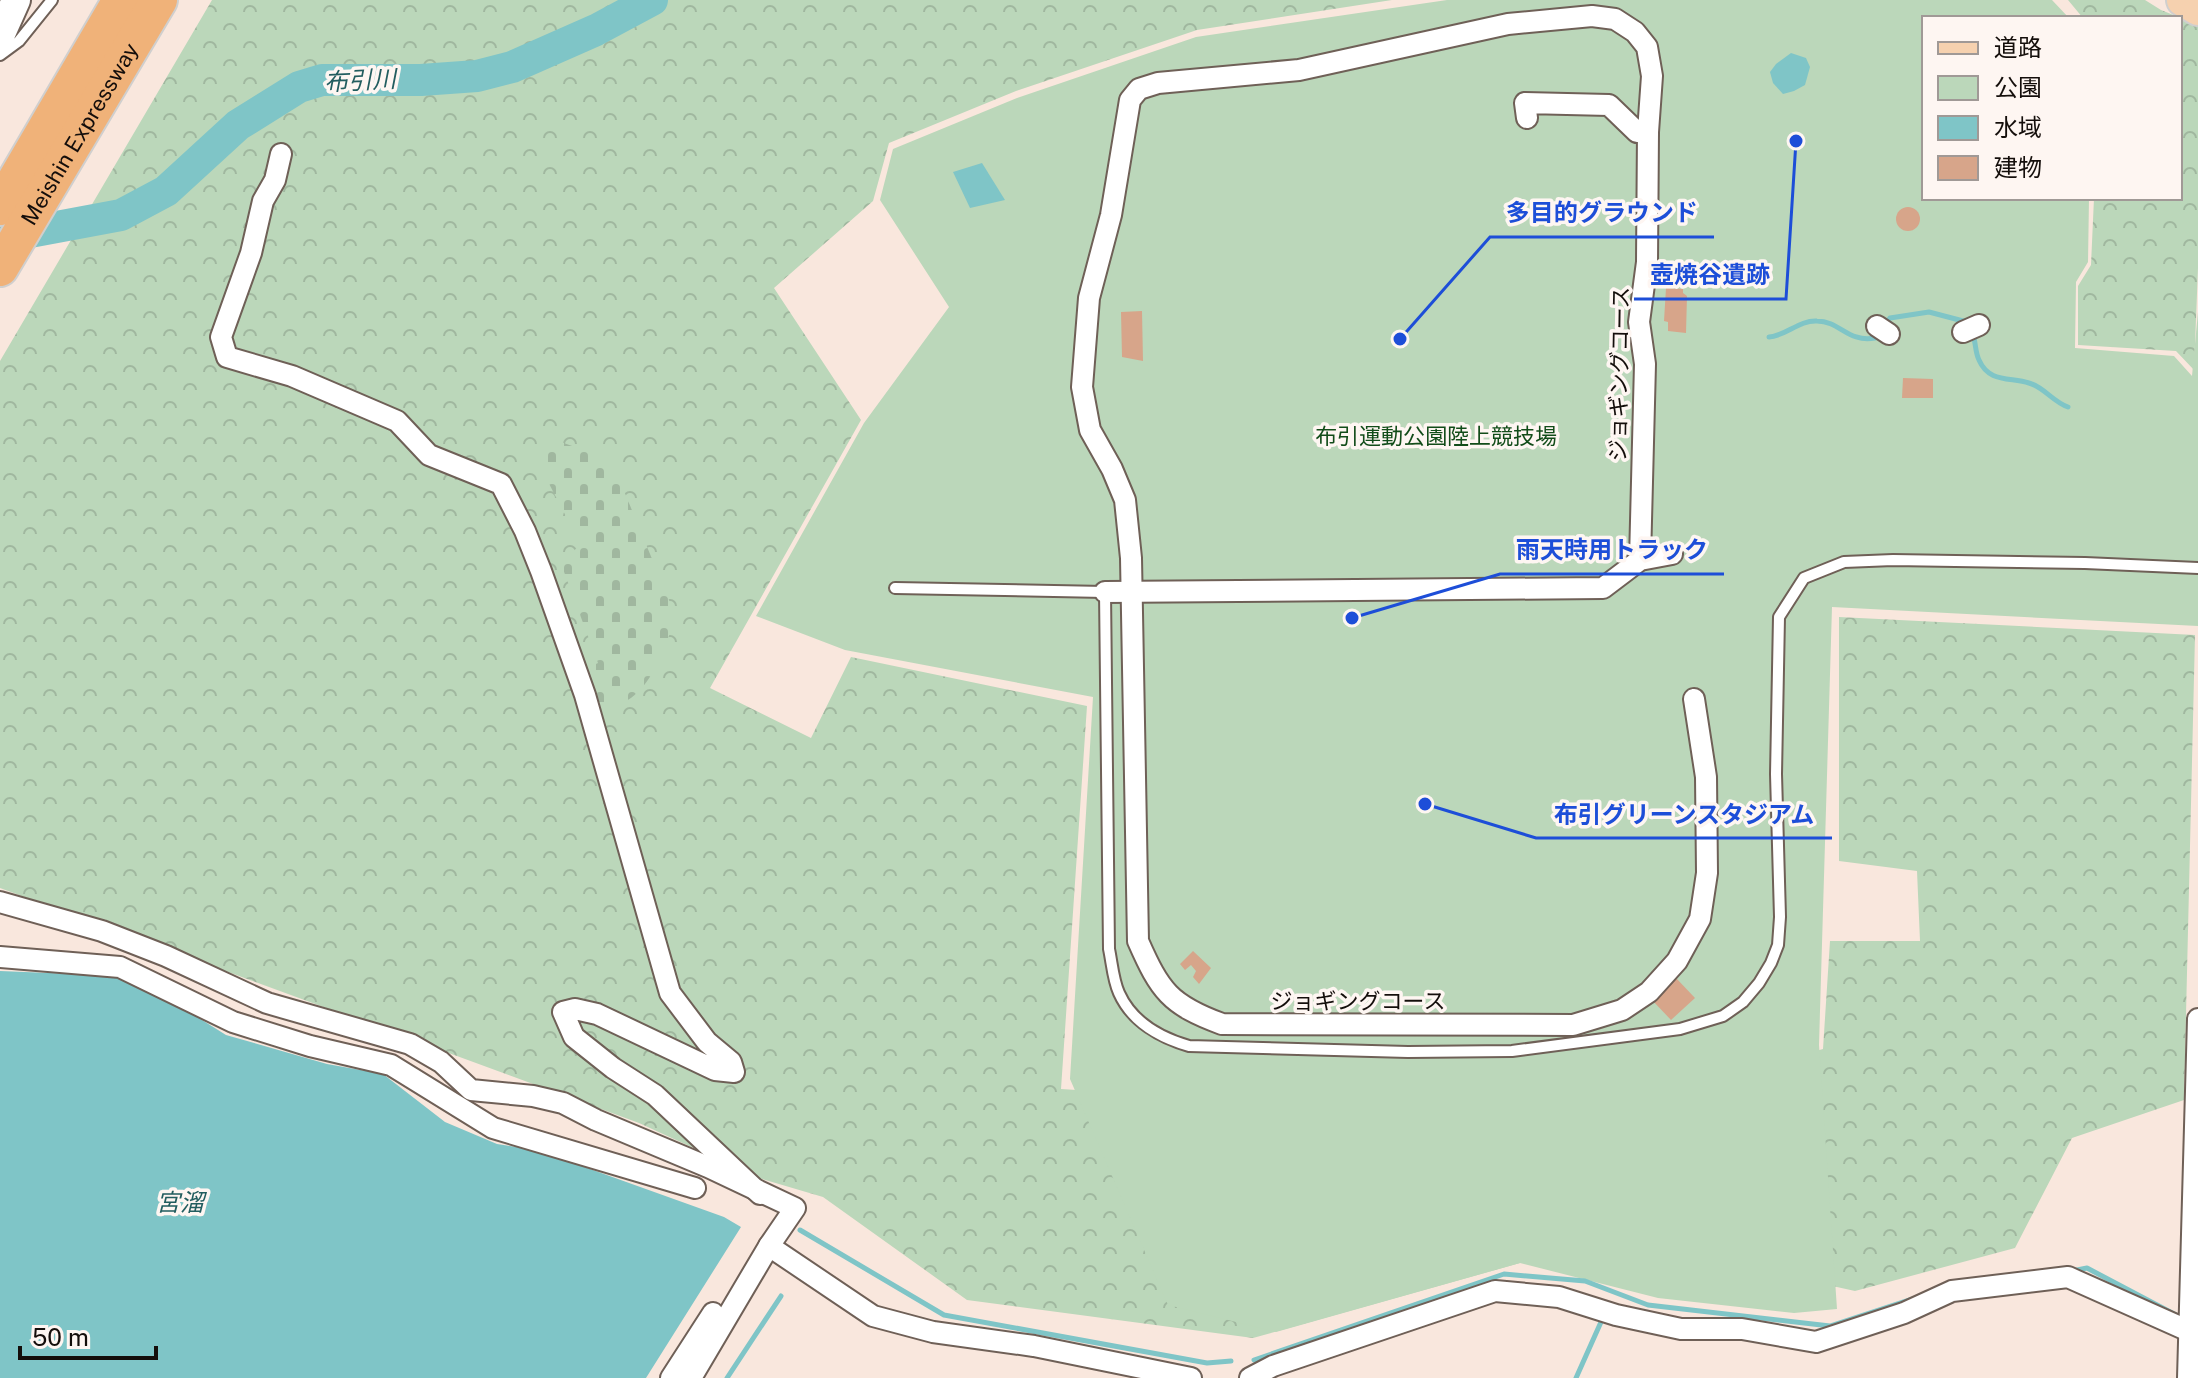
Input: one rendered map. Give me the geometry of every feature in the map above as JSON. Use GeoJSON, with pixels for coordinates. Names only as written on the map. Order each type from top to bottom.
{"type":"FeatureCollection","features":[{"type":"Feature","properties":{"kind":"highway","name":"Meishin Expressway"},"geometry":{"type":"LineString","coordinates":[[0,207],[121,0]]}},
{"type":"Feature","properties":{"kind":"highway","name":"Meishin Expressway"},"geometry":{"type":"LineString","coordinates":[[2,265],[159,0]]}},
{"type":"Feature","properties":{"kind":"main road"},"geometry":{"type":"LineString","coordinates":[[2183,0],[2198,9]]}},
{"type":"Feature","properties":{"kind":"street"},"geometry":{"type":"LineString","coordinates":[[0,36],[16,0]]}},
{"type":"Feature","properties":{"kind":"street","name":"ジョギングコース"},"geometry":{"type":"LineString","coordinates":[[1640,560],[1645,364],[1639,322],[1649,235],[1648,132],[1652,76],[1647,47],[1635,32],[1615,19],[1592,16],[1508,24],[1299,70],[1158,83],[1139,89],[1130,100],[1111,215],[1089,298],[1082,387],[1090,430],[1125,500],[1131,558],[1138,941],[1168,996],[1190,1013],[1222,1024],[1573,1025],[1622,1010],[1649,992],[1677,961],[1700,919],[1707,873],[1706,777],[1694,699]]}},
{"type":"Feature","properties":{"kind":"street"},"geometry":{"type":"LineString","coordinates":[[1527,118],[1525,103],[1609,105],[1637,132],[1648,132]]}},
{"type":"Feature","properties":{"kind":"street"},"geometry":{"type":"LineString","coordinates":[[281,154],[275,180],[263,201],[251,253],[221,337],[227,357],[292,376],[397,421],[429,455],[501,484],[541,571],[585,695],[670,993],[707,1042],[731,1062],[734,1072],[715,1070],[597,1014],[575,1009],[563,1012],[574,1037],[613,1068],[655,1095],[760,1194]]}},
{"type":"Feature","properties":{"kind":"street"},"geometry":{"type":"LineString","coordinates":[[1105,592],[1603,588],[1640,560],[1672,554]]}},
{"type":"Feature","properties":{"kind":"street"},"geometry":{"type":"LineString","coordinates":[[0,902],[102,931],[166,956],[267,1003],[410,1044],[441,1062],[471,1090],[533,1096],[563,1103],[795,1208],[769,1235],[671,1378]]}},
{"type":"Feature","properties":{"kind":"street"},"geometry":{"type":"LineString","coordinates":[[0,957],[120,967],[233,1022],[310,1046],[391,1065],[493,1128],[695,1188]]}},
{"type":"Feature","properties":{"kind":"street"},"geometry":{"type":"LineString","coordinates":[[2188,1378],[2195,1334],[2198,1019]]}},
{"type":"Feature","properties":{"kind":"street"},"geometry":{"type":"LineString","coordinates":[[691,1378],[769,1235]]}},
{"type":"Feature","properties":{"kind":"street"},"geometry":{"type":"LineString","coordinates":[[769,1235],[873,1316],[933,1332],[1034,1346],[1191,1378]]}},
{"type":"Feature","properties":{"kind":"street"},"geometry":{"type":"LineString","coordinates":[[1250,1378],[1273,1366],[1495,1291],[1559,1297],[1616,1315],[1681,1329],[1742,1329],[1816,1342],[1904,1313],[1952,1291],[2068,1277],[2195,1334]]}},
{"type":"Feature","properties":{"kind":"lane"},"geometry":{"type":"LineString","coordinates":[[0,55],[19,41],[52,0]]}},
{"type":"Feature","properties":{"kind":"lane"},"geometry":{"type":"LineString","coordinates":[[895,588],[1105,592],[1109,949],[1119,994],[1137,1018],[1164,1038],[1189,1046],[1408,1052],[1512,1051],[1617,1039],[1700,1024],[1723,1016],[1743,1002],[1771,963],[1778,945],[1780,917],[1776,774],[1779,617],[1804,578],[1844,562],[1893,560],[2198,568]]}},
{"type":"Feature","properties":{"kind":"green space"},"geometry":{"type":"Polygon","coordinates":[[[212,0],[1392,0],[1197,30],[1016,91],[889,143],[873,201],[774,288],[861,420],[710,688],[811,738],[851,657],[1087,706],[1061,1089],[1221,1099],[1609,1108],[1823,1049],[1830,941],[1920,941],[1917,871],[1839,861],[1839,617],[2195,635],[2184,1100],[2072,1138],[2015,1248],[1855,1291],[1668,1250],[1520,1263],[1253,1338],[967,1300],[823,1197],[759,1178],[639,1123],[0,888],[0,361],[212,0]]]}},
{"type":"Feature","properties":{"kind":"green space","name":"布引運動公園陸上競技場"},"geometry":{"type":"Polygon","coordinates":[[[1447,0],[2052,0],[2067,16],[1922,16],[1922,200],[2089,200],[2088,262],[2076,282],[2075,348],[2174,356],[2192,376],[2198,312],[2198,626],[1832,607],[1819,1045],[1837,1309],[1794,1313],[1658,1298],[1520,1263],[1276,1332],[1168,1305],[1070,1079],[1093,697],[845,650],[756,616],[864,423],[949,307],[880,200],[893,149],[1017,98],[1196,37],[1447,0]]]}},
{"type":"Feature","properties":{"kind":"green space"},"geometry":{"type":"Polygon","coordinates":[[[2068,0],[2145,0],[2176,16],[2081,16],[2068,0]]]}},
{"type":"Feature","properties":{"kind":"green space"},"geometry":{"type":"Polygon","coordinates":[[[2182,19],[2198,25],[2198,268],[2194,370],[2176,351],[2078,345],[2078,286],[2091,265],[2094,200],[2182,200],[2182,19]]]}},
{"type":"Feature","properties":{"kind":"green space"},"geometry":{"type":"Polygon","coordinates":[[[561,442],[597,455],[617,474],[676,617],[650,678],[628,700],[613,707],[596,709],[582,671],[598,663],[560,561],[581,545],[533,453],[561,442]]]}},
{"type":"Feature","properties":{"kind":"water"},"geometry":{"type":"Polygon","coordinates":[[[1791,53],[1806,58],[1810,67],[1805,85],[1783,94],[1773,83],[1770,72],[1791,53]]]}},
{"type":"Feature","properties":{"kind":"water"},"geometry":{"type":"Polygon","coordinates":[[[982,163],[1005,200],[970,208],[953,172],[982,163]]]}},
{"type":"Feature","properties":{"kind":"water","name":"宮溜"},"geometry":{"type":"Polygon","coordinates":[[[0,971],[124,976],[159,993],[226,1035],[327,1064],[383,1074],[445,1122],[497,1144],[537,1150],[724,1217],[741,1227],[646,1378],[0,1378],[0,971]]]}},
{"type":"Feature","properties":{"kind":"building"},"geometry":{"type":"Polygon","coordinates":[[[1908,207],[1916,211],[1920,219],[1916,227],[1908,231],[1900,227],[1896,219],[1900,211],[1908,207]]]}},
{"type":"Feature","properties":{"kind":"building"},"geometry":{"type":"Polygon","coordinates":[[[1666,288],[1683,289],[1687,296],[1686,333],[1668,331],[1668,322],[1664,321],[1666,288]]]}},
{"type":"Feature","properties":{"kind":"building"},"geometry":{"type":"Polygon","coordinates":[[[1142,311],[1143,361],[1122,357],[1121,312],[1142,311]]]}},
{"type":"Feature","properties":{"kind":"building"},"geometry":{"type":"Polygon","coordinates":[[[1903,378],[1933,379],[1933,398],[1902,398],[1903,378]]]}},
{"type":"Feature","properties":{"kind":"building"},"geometry":{"type":"Polygon","coordinates":[[[1193,951],[1211,968],[1199,984],[1193,977],[1196,971],[1191,965],[1185,970],[1180,964],[1193,951]]]}},
{"type":"Feature","properties":{"kind":"building"},"geometry":{"type":"Polygon","coordinates":[[[1676,978],[1695,998],[1671,1020],[1652,1000],[1676,978]]]}},
{"type":"Feature","properties":{"kind":"waterway","name":"布引川"},"geometry":{"type":"LineString","coordinates":[[3,237],[121,215],[166,191],[238,125],[299,87],[322,80],[421,80],[477,76],[512,67],[596,30],[652,0]]}},
{"type":"Feature","properties":{"kind":"waterway"},"geometry":{"type":"LineString","coordinates":[[1884,326],[1890,318],[1929,312],[1967,322]]}},
{"type":"Feature","properties":{"kind":"waterway"},"geometry":{"type":"LineString","coordinates":[[1769,337],[1810,321],[1832,324],[1866,339],[1875,338],[1878,334]]}},
{"type":"Feature","properties":{"kind":"waterway"},"geometry":{"type":"LineString","coordinates":[[1973,335],[1978,357],[1988,372],[2034,385],[2068,407]]}},
{"type":"Feature","properties":{"kind":"waterway"},"geometry":{"type":"LineString","coordinates":[[800,1230],[944,1315],[1207,1363],[1231,1361]]}},
{"type":"Feature","properties":{"kind":"waterway"},"geometry":{"type":"LineString","coordinates":[[2072,1271],[2087,1268],[2176,1315]]}},
{"type":"Feature","properties":{"kind":"waterway"},"geometry":{"type":"LineString","coordinates":[[1254,1360],[1504,1274],[1585,1281],[1648,1305],[1830,1326],[1912,1299]]}},
{"type":"Feature","properties":{"kind":"waterway"},"geometry":{"type":"LineString","coordinates":[[727,1378],[781,1296]]}},
{"type":"Feature","properties":{"kind":"waterway"},"geometry":{"type":"LineString","coordinates":[[1576,1378],[1601,1322]]}},
{"type":"Feature","properties":{"kind":"place","name":"壺焼谷遺跡"},"geometry":{"type":"Point","coordinates":[1796,141]}},
{"type":"Feature","properties":{"kind":"place","name":"多目的グラウンド"},"geometry":{"type":"Point","coordinates":[1400,339]}},
{"type":"Feature","properties":{"kind":"place","name":"雨天時用トラック"},"geometry":{"type":"Point","coordinates":[1352,618]}},
{"type":"Feature","properties":{"kind":"place","name":"布引グリーンスタジアム"},"geometry":{"type":"Point","coordinates":[1425,804]}}]}
